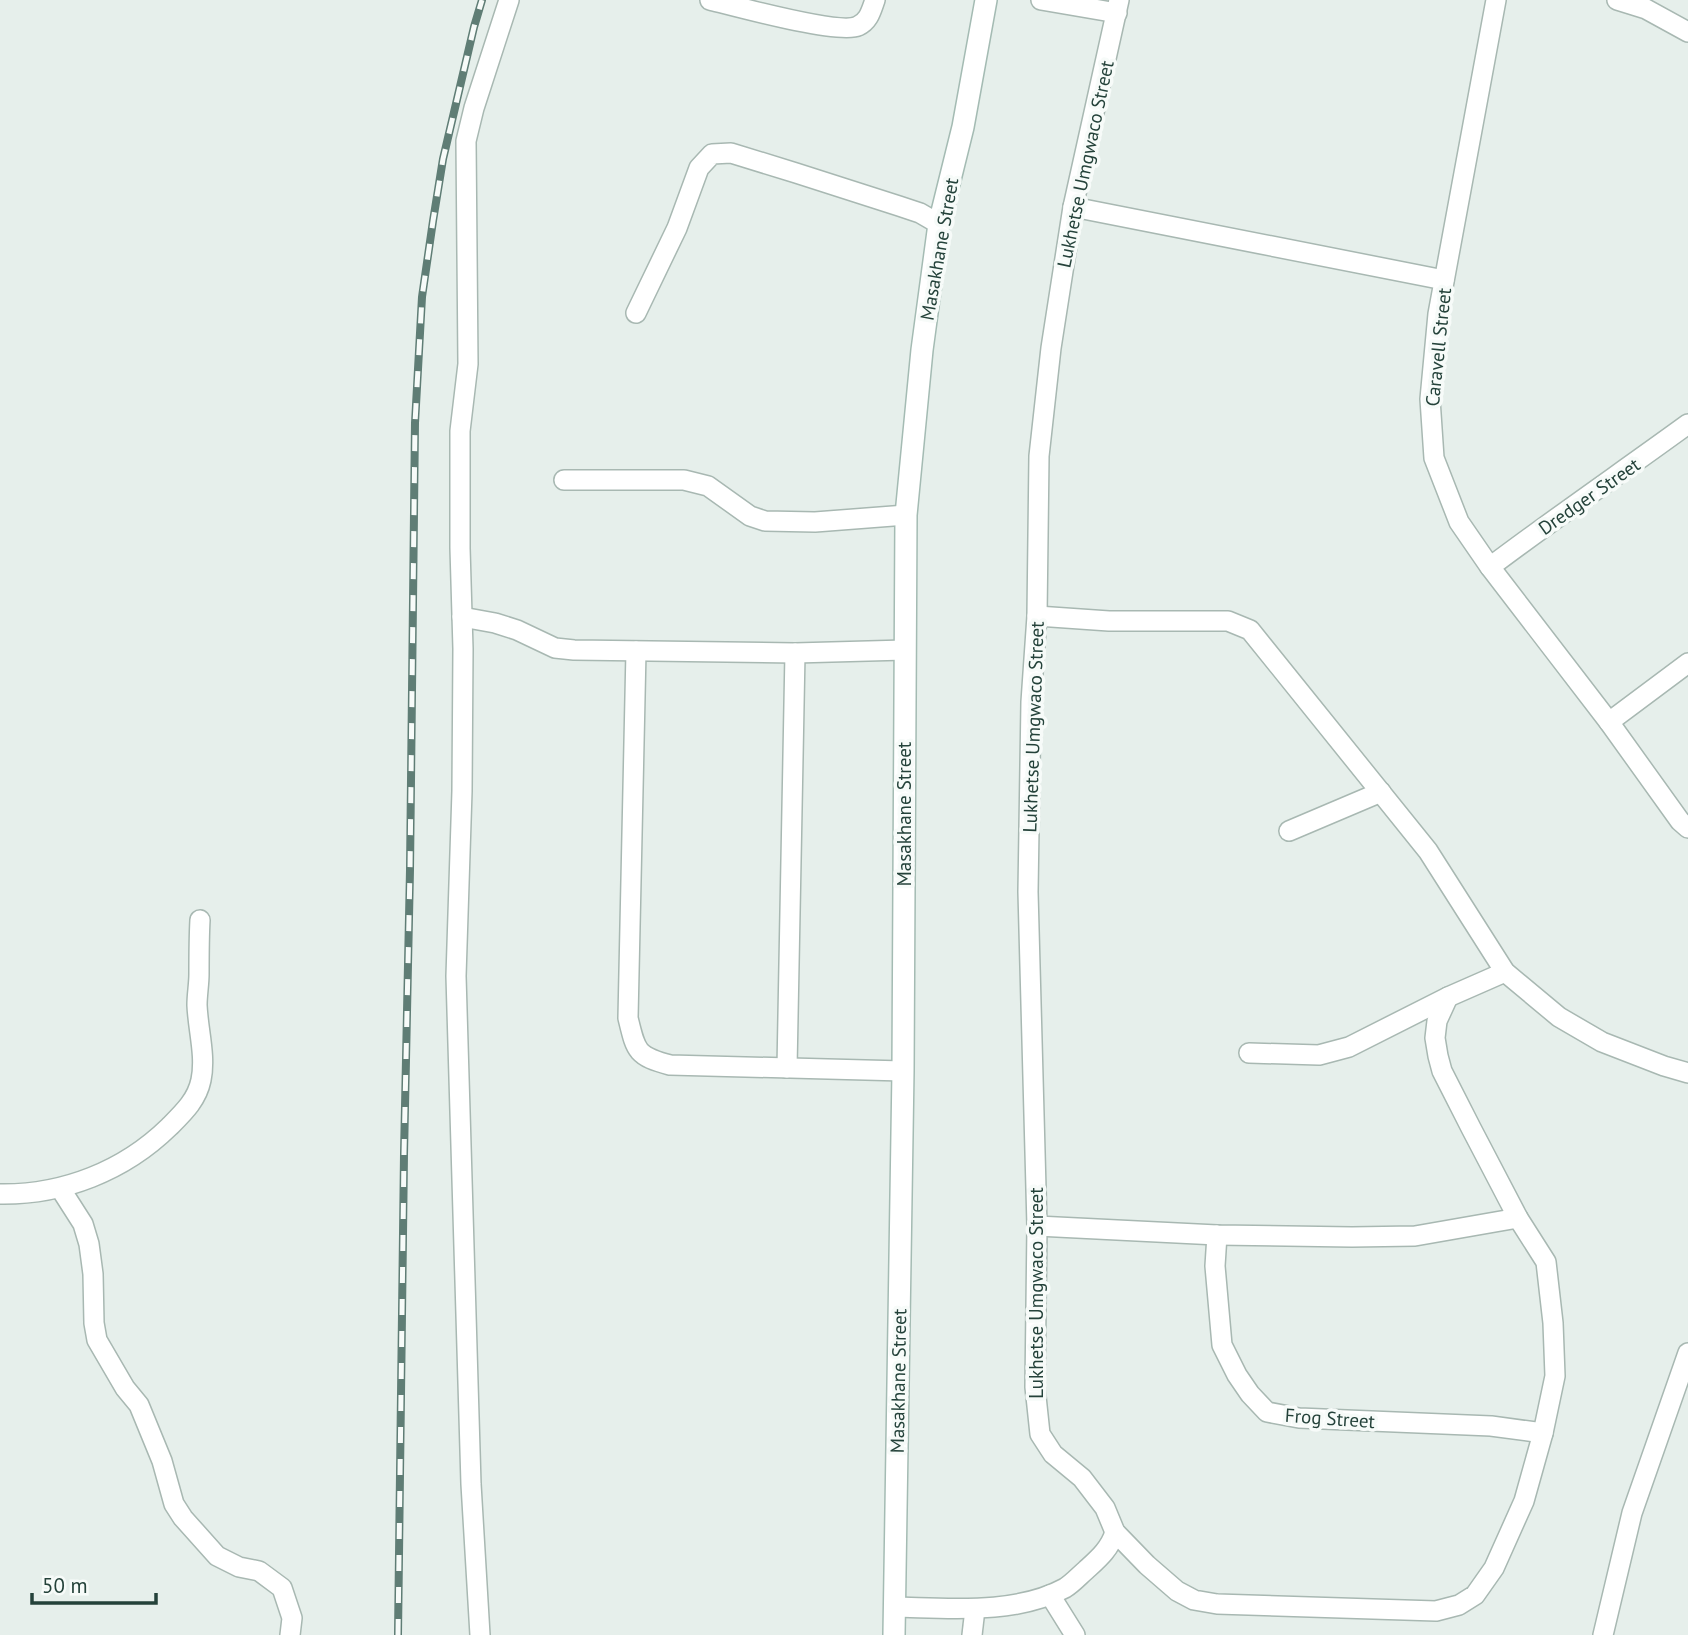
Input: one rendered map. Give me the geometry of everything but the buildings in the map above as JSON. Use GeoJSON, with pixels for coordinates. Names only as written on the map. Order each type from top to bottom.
{"type":"FeatureCollection","features":[{"type":"Feature","properties":{"kind":"street"},"geometry":{"type":"LineString","coordinates":[[480,1635],[471,1484],[456,976],[462,791],[460,431],[468,364],[466,141],[509,0]]}},
{"type":"Feature","properties":{"kind":"street"},"geometry":{"type":"LineString","coordinates":[[710,0],[831,27],[857,27],[869,18],[875,0]]}},
{"type":"Feature","properties":{"kind":"street","name":"Masakhane Street"},"geometry":{"type":"LineString","coordinates":[[894,1635],[903,1071],[906,515],[922,351],[939,224],[963,127],[986,0]]}},
{"type":"Feature","properties":{"kind":"street"},"geometry":{"type":"LineString","coordinates":[[1041,0],[1118,7]]}},
{"type":"Feature","properties":{"kind":"street","name":"Caravell Street"},"geometry":{"type":"LineString","coordinates":[[1496,0],[1438,314],[1430,399],[1434,458],[1459,522],[1680,821],[1688,828]]}},
{"type":"Feature","properties":{"kind":"street"},"geometry":{"type":"LineString","coordinates":[[1617,0],[1646,9],[1688,32]]}},
{"type":"Feature","properties":{"kind":"street","name":"Lukhetse Umgwaco Street"},"geometry":{"type":"LineString","coordinates":[[1118,7],[1073,207],[1051,348],[1039,456],[1028,892],[1037,1226],[1035,1387],[1040,1434],[1053,1454],[1082,1478],[1105,1508],[1115,1532],[1177,1591],[1194,1600],[1237,1605],[1436,1611],[1459,1605],[1475,1595],[1494,1568],[1524,1501],[1555,1376],[1553,1323],[1546,1262],[1518,1218],[1442,1071],[1435,1038],[1437,1021],[1448,996]]}},
{"type":"Feature","properties":{"kind":"street"},"geometry":{"type":"LineString","coordinates":[[636,313],[677,228],[699,168],[712,154],[731,153],[796,173],[899,205],[939,224]]}},
{"type":"Feature","properties":{"kind":"street"},"geometry":{"type":"LineString","coordinates":[[1073,207],[1444,280]]}},
{"type":"Feature","properties":{"kind":"street","name":"Dredger Street"},"geometry":{"type":"LineString","coordinates":[[1490,567],[1688,424]]}},
{"type":"Feature","properties":{"kind":"street"},"geometry":{"type":"LineString","coordinates":[[564,480],[684,480],[708,486],[750,516],[765,521],[815,522],[906,515]]}},
{"type":"Feature","properties":{"kind":"street"},"geometry":{"type":"LineString","coordinates":[[1037,616],[1109,621],[1228,621],[1250,630],[1428,851],[1505,972],[1559,1017],[1602,1042],[1688,1073]]}},
{"type":"Feature","properties":{"kind":"street"},"geometry":{"type":"LineString","coordinates":[[462,617],[495,622],[555,648],[575,650],[795,653],[905,650]]}},
{"type":"Feature","properties":{"kind":"street"},"geometry":{"type":"LineString","coordinates":[[636,651],[628,1018],[634,1045],[649,1059],[670,1065],[903,1071]]}},
{"type":"Feature","properties":{"kind":"street"},"geometry":{"type":"LineString","coordinates":[[787,1068],[795,653]]}},
{"type":"Feature","properties":{"kind":"street"},"geometry":{"type":"LineString","coordinates":[[1609,722],[1688,663]]}},
{"type":"Feature","properties":{"kind":"street"},"geometry":{"type":"LineString","coordinates":[[1289,831],[1381,792]]}},
{"type":"Feature","properties":{"kind":"street"},"geometry":{"type":"LineString","coordinates":[[0,1194],[60,1188],[92,1177],[143,1150],[184,1112],[195,1098],[203,1061],[197,1002],[200,920]]}},
{"type":"Feature","properties":{"kind":"street"},"geometry":{"type":"LineString","coordinates":[[1249,1053],[1319,1055],[1349,1047],[1448,996],[1505,972]]}},
{"type":"Feature","properties":{"kind":"street"},"geometry":{"type":"LineString","coordinates":[[60,1188],[83,1224],[89,1244],[97,1340],[125,1388],[139,1405],[162,1461],[174,1504],[183,1518],[218,1556],[239,1567],[259,1571],[282,1588],[292,1618],[290,1635]]}},
{"type":"Feature","properties":{"kind":"street"},"geometry":{"type":"LineString","coordinates":[[1037,1226],[1217,1235],[1415,1236],[1518,1218]]}},
{"type":"Feature","properties":{"kind":"street","name":"Frog Street"},"geometry":{"type":"LineString","coordinates":[[1217,1235],[1215,1266],[1222,1345],[1237,1376],[1267,1412],[1299,1418],[1491,1426],[1543,1433]]}},
{"type":"Feature","properties":{"kind":"street"},"geometry":{"type":"LineString","coordinates":[[1602,1634],[1632,1513],[1688,1353]]}},
{"type":"Feature","properties":{"kind":"street"},"geometry":{"type":"LineString","coordinates":[[894,1608],[975,1609],[1028,1602],[1050,1595],[1068,1586],[1098,1560],[1111,1543],[1115,1532]]}},
{"type":"Feature","properties":{"kind":"street"},"geometry":{"type":"LineString","coordinates":[[1050,1595],[1075,1635]]}},
{"type":"Feature","properties":{"kind":"street"},"geometry":{"type":"LineString","coordinates":[[972,1635],[975,1609]]}},
{"type":"Feature","properties":{"kind":"railway"},"geometry":{"type":"LineString","coordinates":[[398,1635],[415,423],[422,297],[433,221],[443,159],[482,0]]}}]}
